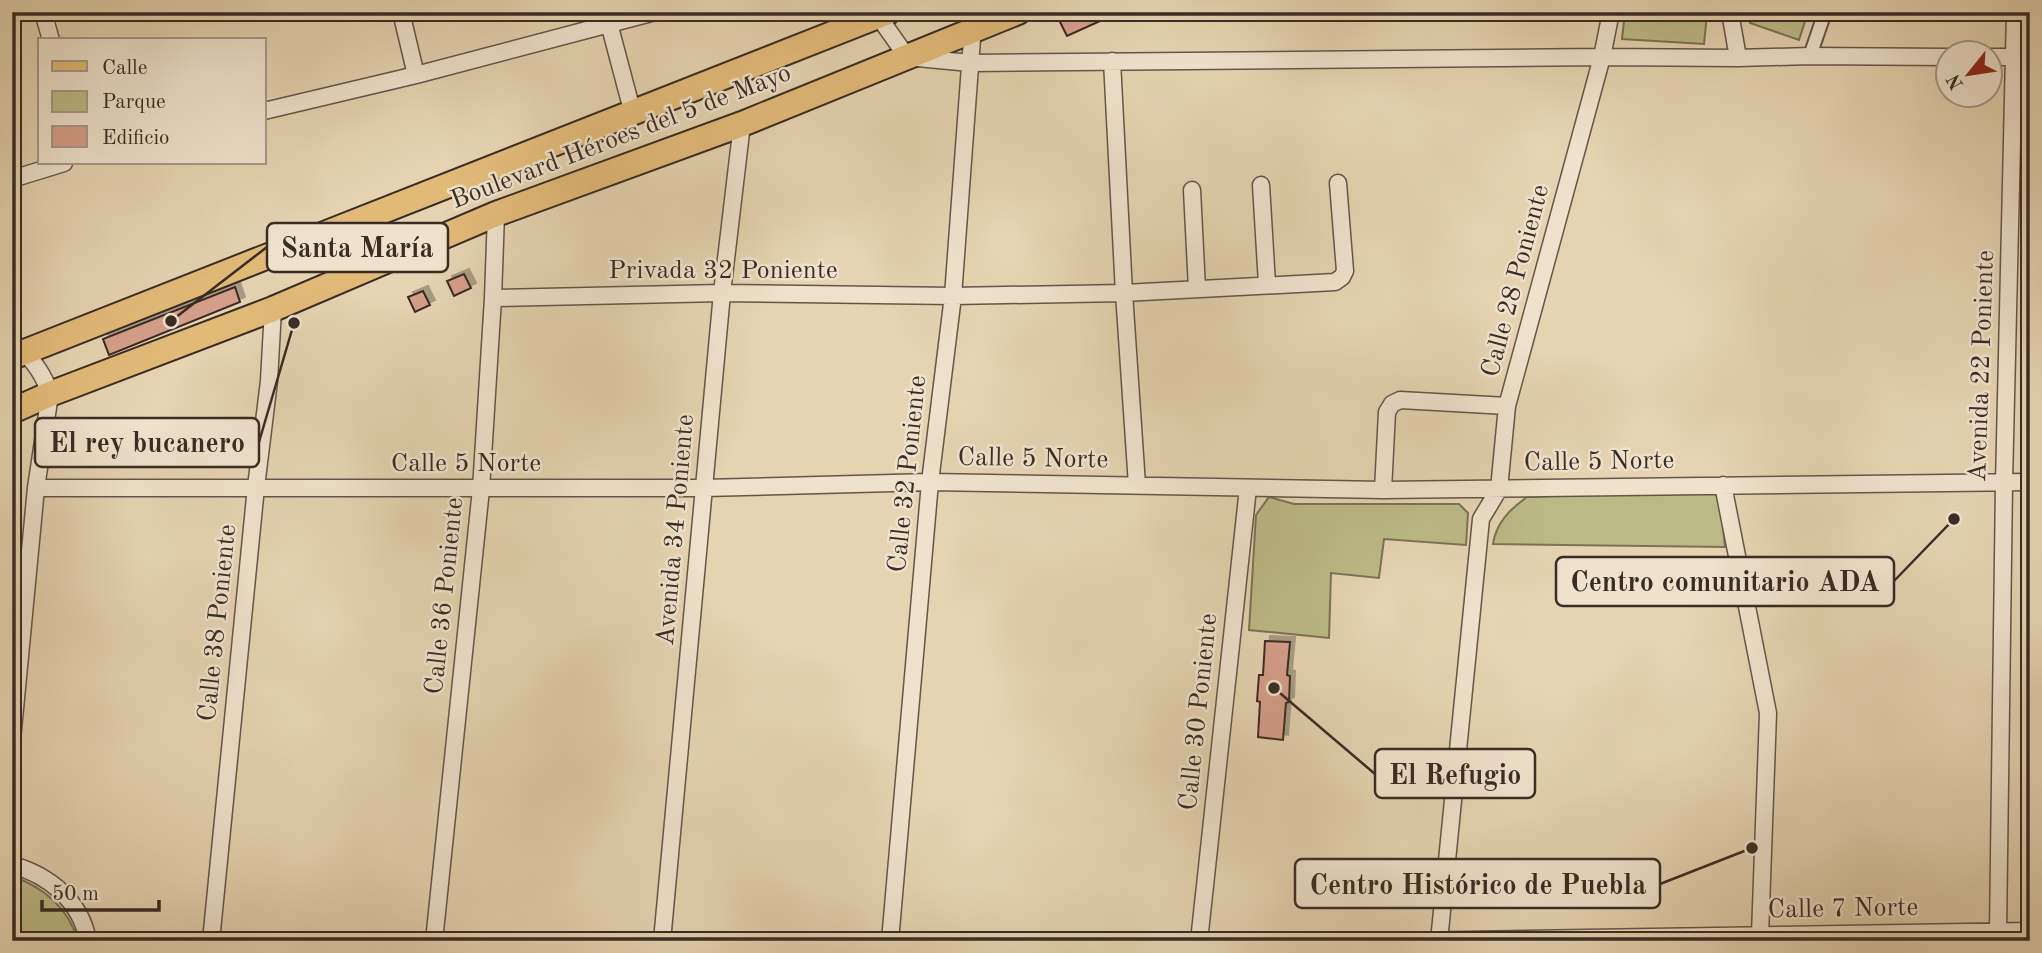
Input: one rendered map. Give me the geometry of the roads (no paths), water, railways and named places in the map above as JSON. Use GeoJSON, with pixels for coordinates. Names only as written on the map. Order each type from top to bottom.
{"type":"FeatureCollection","features":[{"type":"Feature","properties":{"kind":"main road","name":"Boulevard Héroes del 5 de Mayo"},"geometry":{"type":"LineString","coordinates":[[12,411],[273,309],[496,214],[742,124],[906,57],[973,22],[1018,12]]}},
{"type":"Feature","properties":{"kind":"main road","name":"Boulevard Héroes del 5 de Mayo"},"geometry":{"type":"LineString","coordinates":[[16,351],[633,114],[880,14]]}},
{"type":"Feature","properties":{"kind":"street"},"geometry":{"type":"LineString","coordinates":[[43,12],[50,38]]}},
{"type":"Feature","properties":{"kind":"street"},"geometry":{"type":"LineString","coordinates":[[401,12],[416,75]]}},
{"type":"Feature","properties":{"kind":"street"},"geometry":{"type":"LineString","coordinates":[[266,111],[416,75],[607,18],[655,12]]}},
{"type":"Feature","properties":{"kind":"street","name":"Calle 28 Poniente"},"geometry":{"type":"LineString","coordinates":[[1383,490],[1387,412],[1392,404],[1399,400],[1507,406],[1602,57],[1611,12]]}},
{"type":"Feature","properties":{"kind":"street"},"geometry":{"type":"LineString","coordinates":[[1730,12],[1738,58]]}},
{"type":"Feature","properties":{"kind":"street"},"geometry":{"type":"LineString","coordinates":[[1810,56],[1825,12]]}},
{"type":"Feature","properties":{"kind":"street","name":"Avenida 22 Poniente"},"geometry":{"type":"LineString","coordinates":[[1998,931],[2004,483],[2023,57],[2015,12]]}},
{"type":"Feature","properties":{"kind":"street"},"geometry":{"type":"LineString","coordinates":[[880,14],[906,57],[970,63],[1934,57]]}},
{"type":"Feature","properties":{"kind":"street"},"geometry":{"type":"LineString","coordinates":[[607,18],[633,114]]}},
{"type":"Feature","properties":{"kind":"street","name":"Calle 32 Poniente"},"geometry":{"type":"LineString","coordinates":[[890,941],[930,482],[953,296],[973,22]]}},
{"type":"Feature","properties":{"kind":"street"},"geometry":{"type":"LineString","coordinates":[[2004,57],[2023,57]]}},
{"type":"Feature","properties":{"kind":"street"},"geometry":{"type":"LineString","coordinates":[[1112,61],[1137,485]]}},
{"type":"Feature","properties":{"kind":"street","name":"Avenida 34 Poniente"},"geometry":{"type":"LineString","coordinates":[[662,941],[722,293],[742,124]]}},
{"type":"Feature","properties":{"kind":"street"},"geometry":{"type":"LineString","coordinates":[[12,179],[61,164]]}},
{"type":"Feature","properties":{"kind":"street","name":"Privada 32 Poniente"},"geometry":{"type":"LineString","coordinates":[[494,298],[722,293],[953,296],[1124,293],[1335,282],[1342,278],[1345,271],[1338,183]]}},
{"type":"Feature","properties":{"kind":"street"},"geometry":{"type":"LineString","coordinates":[[1261,186],[1267,284]]}},
{"type":"Feature","properties":{"kind":"street"},"geometry":{"type":"LineString","coordinates":[[1192,190],[1197,289]]}},
{"type":"Feature","properties":{"kind":"street","name":"Calle 36 Poniente"},"geometry":{"type":"LineString","coordinates":[[434,941],[481,489],[494,298],[496,214]]}},
{"type":"Feature","properties":{"kind":"street","name":"Calle 38 Poniente"},"geometry":{"type":"LineString","coordinates":[[211,941],[269,381],[273,309]]}},
{"type":"Feature","properties":{"kind":"street"},"geometry":{"type":"LineString","coordinates":[[12,740],[20,585],[50,394],[33,363],[16,351]]}},
{"type":"Feature","properties":{"kind":"street"},"geometry":{"type":"LineString","coordinates":[[1440,941],[1482,519],[1499,489],[1507,406]]}},
{"type":"Feature","properties":{"kind":"street","name":"Calle 5 Norte"},"geometry":{"type":"LineString","coordinates":[[36,488],[705,488],[930,482],[1383,490],[2030,482]]}},
{"type":"Feature","properties":{"kind":"street"},"geometry":{"type":"LineString","coordinates":[[1723,485],[1768,713],[1760,935]]}},
{"type":"Feature","properties":{"kind":"street","name":"Calle 30 Poniente"},"geometry":{"type":"LineString","coordinates":[[1199,941],[1248,488]]}},
{"type":"Feature","properties":{"kind":"street"},"geometry":{"type":"LineString","coordinates":[[12,865],[32,871],[55,885],[73,906],[86,930],[88,941]]}},
{"type":"Feature","properties":{"kind":"street","name":"Calle 7 Norte"},"geometry":{"type":"LineString","coordinates":[[1405,941],[1667,939],[2030,931]]}},
{"type":"Feature","properties":{"kind":"place","name":"Santa María"},"geometry":{"type":"Point","coordinates":[171,321]}},
{"type":"Feature","properties":{"kind":"place","name":"El rey bucanero"},"geometry":{"type":"Point","coordinates":[294,323]}},
{"type":"Feature","properties":{"kind":"place","name":"Centro comunitario ADA"},"geometry":{"type":"Point","coordinates":[1954,519]}},
{"type":"Feature","properties":{"kind":"place","name":"El Refugio"},"geometry":{"type":"Point","coordinates":[1274,688]}},
{"type":"Feature","properties":{"kind":"place","name":"Centro Histórico de Puebla"},"geometry":{"type":"Point","coordinates":[1752,848]}}]}
